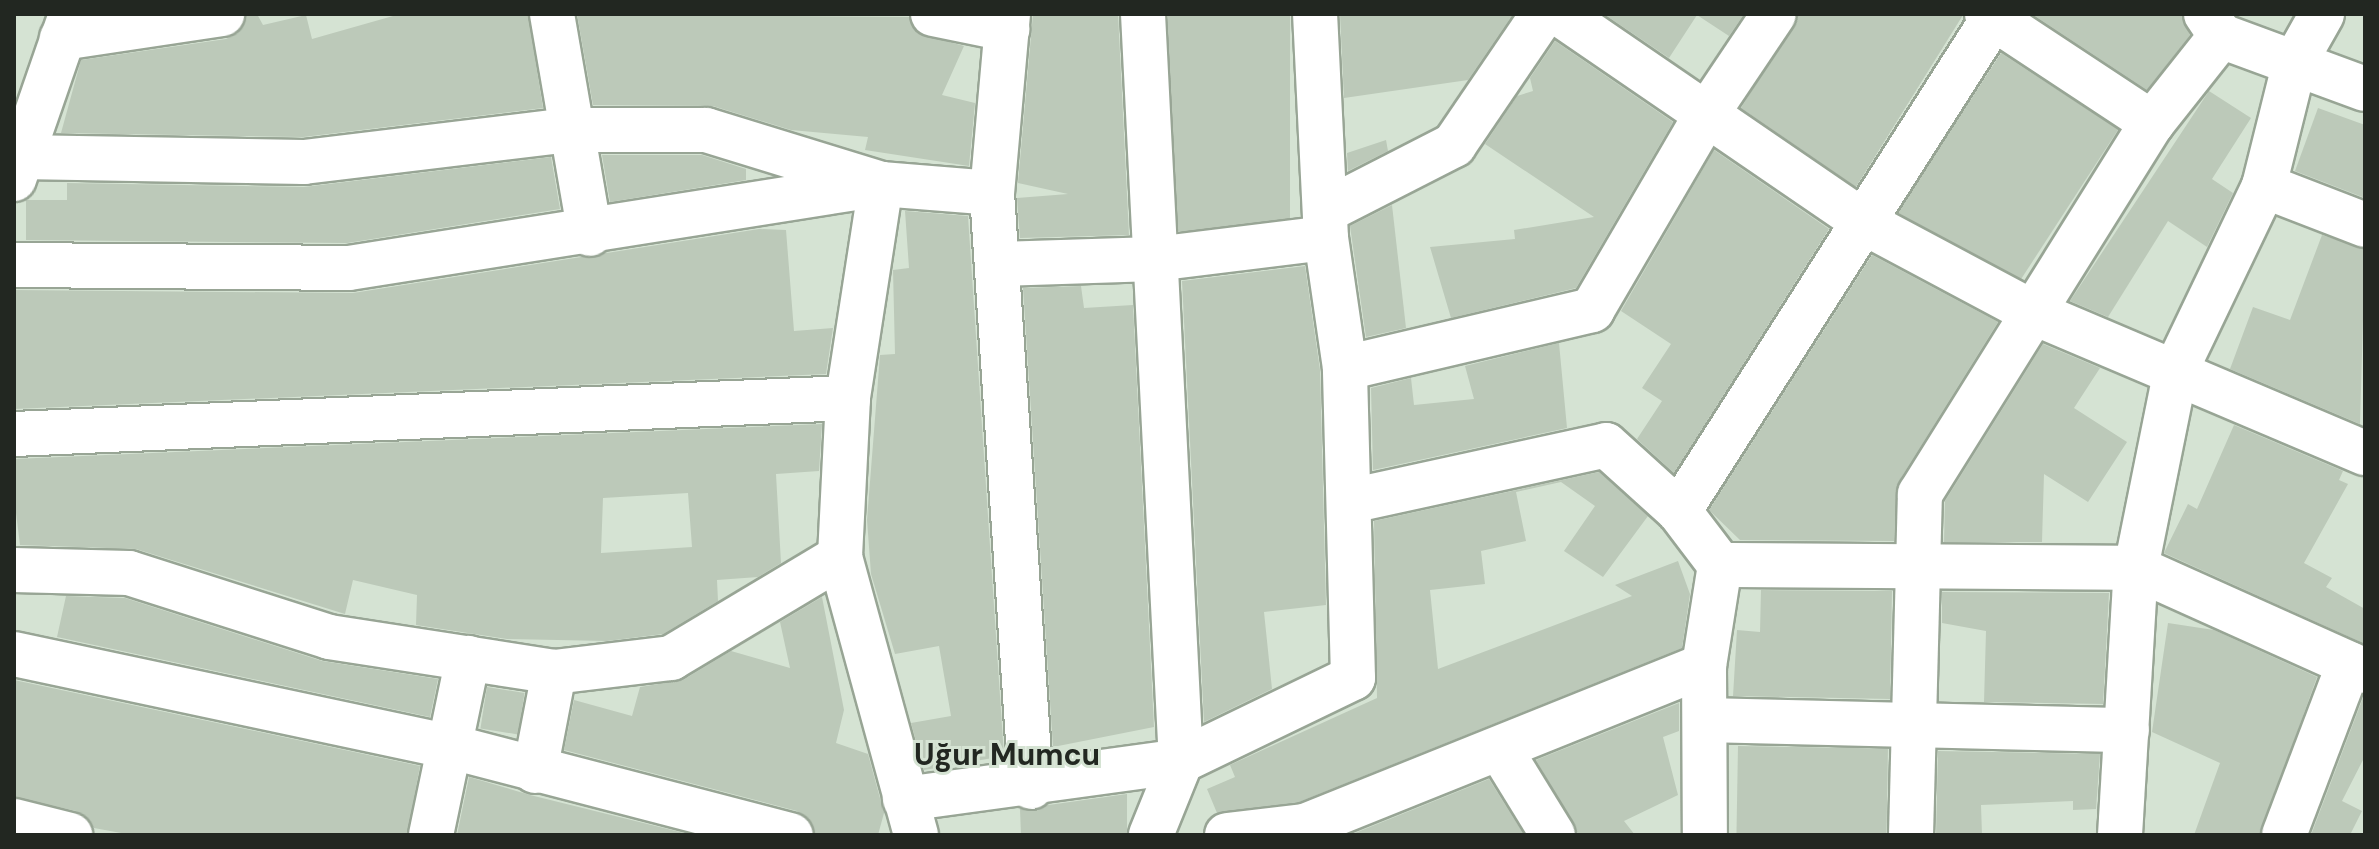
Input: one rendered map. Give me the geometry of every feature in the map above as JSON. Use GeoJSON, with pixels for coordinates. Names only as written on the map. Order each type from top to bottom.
{"type":"FeatureCollection","features":[{"type":"Feature","properties":{"kind":"street"},"geometry":{"type":"LineString","coordinates":[[222,14],[66,26],[23,109],[18,168],[304,162],[570,130],[706,130],[881,184],[992,193]]}},
{"type":"Feature","properties":{"kind":"street"},"geometry":{"type":"LineString","coordinates":[[552,14],[590,234]]}},
{"type":"Feature","properties":{"kind":"street"},"geometry":{"type":"LineString","coordinates":[[933,14],[1007,22],[992,193],[1031,787]]}},
{"type":"Feature","properties":{"kind":"street"},"geometry":{"type":"LineString","coordinates":[[1143,14],[1181,761],[1151,835]]}},
{"type":"Feature","properties":{"kind":"street"},"geometry":{"type":"LineString","coordinates":[[881,184],[848,398],[840,557],[910,817],[1031,787],[1181,761],[1353,678],[1345,368],[1327,224],[1315,14]]}},
{"type":"Feature","properties":{"kind":"street"},"geometry":{"type":"LineString","coordinates":[[999,264],[1155,259],[1327,224],[1454,145],[1543,14]]}},
{"type":"Feature","properties":{"kind":"street"},"geometry":{"type":"LineString","coordinates":[[1560,14],[1704,118],[1865,223],[2030,311],[2176,370],[2365,453]]}},
{"type":"Feature","properties":{"kind":"street"},"geometry":{"type":"LineString","coordinates":[[1345,368],[1592,310],[1704,118],[1774,14]]}},
{"type":"Feature","properties":{"kind":"street"},"geometry":{"type":"LineString","coordinates":[[2120,835],[2136,568],[2176,370],[2264,186],[2295,62],[2322,14]]}},
{"type":"Feature","properties":{"kind":"street"},"geometry":{"type":"LineString","coordinates":[[1679,511],[1865,223],[1993,15],[2152,123]]}},
{"type":"Feature","properties":{"kind":"street"},"geometry":{"type":"LineString","coordinates":[[1911,835],[1910,725],[1921,563],[1920,494],[2030,311],[2213,25],[2365,89]]}},
{"type":"Feature","properties":{"kind":"street"},"geometry":{"type":"LineString","coordinates":[[14,265],[349,268],[590,234],[881,184]]}},
{"type":"Feature","properties":{"kind":"street"},"geometry":{"type":"LineString","coordinates":[[2264,186],[2365,225]]}},
{"type":"Feature","properties":{"kind":"street"},"geometry":{"type":"LineString","coordinates":[[14,434],[848,398]]}},
{"type":"Feature","properties":{"kind":"street"},"geometry":{"type":"LineString","coordinates":[[1350,501],[1606,445],[1679,511],[1720,565],[1704,666],[1705,835]]}},
{"type":"Feature","properties":{"kind":"street"},"geometry":{"type":"LineString","coordinates":[[14,570],[129,573],[329,637],[554,672],[671,658],[840,557]]}},
{"type":"Feature","properties":{"kind":"street"},"geometry":{"type":"LineString","coordinates":[[1720,565],[1921,563],[2136,568],[2357,668],[2284,835]]}},
{"type":"Feature","properties":{"kind":"street"},"geometry":{"type":"LineString","coordinates":[[14,654],[452,747],[791,835]]}},
{"type":"Feature","properties":{"kind":"street"},"geometry":{"type":"LineString","coordinates":[[431,835],[452,747],[468,658]]}},
{"type":"Feature","properties":{"kind":"street"},"geometry":{"type":"LineString","coordinates":[[1227,835],[1305,831],[1704,666]]}},
{"type":"Feature","properties":{"kind":"street"},"geometry":{"type":"LineString","coordinates":[[535,771],[554,672]]}},
{"type":"Feature","properties":{"kind":"street"},"geometry":{"type":"LineString","coordinates":[[1706,720],[2127,730]]}},
{"type":"Feature","properties":{"kind":"street"},"geometry":{"type":"LineString","coordinates":[[1500,749],[1553,835]]}},
{"type":"Feature","properties":{"kind":"street"},"geometry":{"type":"LineString","coordinates":[[14,821],[70,835]]}},
{"type":"Feature","properties":{"kind":"building"},"geometry":{"type":"Polygon","coordinates":[[[246,14],[257,14],[263,25],[306,15],[312,39],[400,14],[528,14],[543,108],[303,137],[61,133],[81,60],[226,39],[238,33],[246,14]]]}},
{"type":"Feature","properties":{"kind":"building"},"geometry":{"type":"Polygon","coordinates":[[[577,14],[909,17],[917,33],[964,46],[942,95],[975,103],[969,166],[865,150],[868,137],[791,130],[713,106],[593,105],[577,14]]]}},
{"type":"Feature","properties":{"kind":"building"},"geometry":{"type":"Polygon","coordinates":[[[1033,14],[1118,14],[1129,235],[1020,238],[1017,198],[1068,194],[1018,183],[1033,14]]]}},
{"type":"Feature","properties":{"kind":"building"},"geometry":{"type":"Polygon","coordinates":[[[1168,14],[1290,14],[1290,231],[1168,231],[1168,14]]]}},
{"type":"Feature","properties":{"kind":"building"},"geometry":{"type":"Polygon","coordinates":[[[1340,14],[1513,14],[1468,80],[1344,98],[1340,14]]]}},
{"type":"Feature","properties":{"kind":"building"},"geometry":{"type":"Polygon","coordinates":[[[1604,14],[1744,14],[1729,36],[1697,15],[1669,58],[1604,14]]]}},
{"type":"Feature","properties":{"kind":"building"},"geometry":{"type":"Polygon","coordinates":[[[1799,14],[1963,15],[1856,187],[1741,108],[1799,14]]]}},
{"type":"Feature","properties":{"kind":"building"},"geometry":{"type":"Polygon","coordinates":[[[2032,14],[2181,14],[2190,35],[2147,90],[2032,14]]]}},
{"type":"Feature","properties":{"kind":"building"},"geometry":{"type":"Polygon","coordinates":[[[1555,41],[1673,122],[1576,288],[1451,318],[1430,247],[1515,239],[1514,230],[1594,217],[1485,144],[1517,96],[1533,91],[1530,78],[1555,41]]]}},
{"type":"Feature","properties":{"kind":"building"},"geometry":{"type":"Polygon","coordinates":[[[2001,53],[2118,129],[2015,289],[1898,212],[2001,53]]]}},
{"type":"Feature","properties":{"kind":"building"},"geometry":{"type":"Polygon","coordinates":[[[2209,91],[2251,118],[2212,179],[2233,193],[2207,247],[2168,221],[2108,317],[2070,301],[2209,91]]]}},
{"type":"Feature","properties":{"kind":"building"},"geometry":{"type":"Polygon","coordinates":[[[2318,108],[2365,125],[2365,198],[2295,171],[2318,108]]]}},
{"type":"Feature","properties":{"kind":"building"},"geometry":{"type":"Polygon","coordinates":[[[1386,140],[1388,151],[1348,171],[1347,153],[1386,140]]]}},
{"type":"Feature","properties":{"kind":"building"},"geometry":{"type":"Polygon","coordinates":[[[1714,150],[1829,229],[1674,473],[1637,439],[1662,401],[1642,388],[1671,344],[1621,311],[1714,150]]]}},
{"type":"Feature","properties":{"kind":"building"},"geometry":{"type":"Polygon","coordinates":[[[602,155],[702,155],[746,169],[746,180],[610,202],[602,155]]]}},
{"type":"Feature","properties":{"kind":"building"},"geometry":{"type":"Polygon","coordinates":[[[551,157],[560,209],[347,243],[26,240],[26,200],[67,200],[67,183],[304,187],[551,157]]]}},
{"type":"Feature","properties":{"kind":"building"},"geometry":{"type":"Polygon","coordinates":[[[1392,205],[1406,328],[1366,337],[1350,226],[1392,205]]]}},
{"type":"Feature","properties":{"kind":"building"},"geometry":{"type":"Polygon","coordinates":[[[905,211],[968,216],[1004,756],[924,770],[911,723],[951,716],[939,646],[895,654],[871,574],[867,520],[880,355],[895,354],[893,270],[909,268],[905,211]]]}},
{"type":"Feature","properties":{"kind":"building"},"geometry":{"type":"Polygon","coordinates":[[[759,229],[786,230],[794,331],[833,328],[826,374],[14,409],[14,290],[353,293],[759,229]]]}},
{"type":"Feature","properties":{"kind":"building"},"geometry":{"type":"Polygon","coordinates":[[[2322,235],[2365,249],[2360,424],[2230,369],[2253,307],[2290,320],[2322,235]]]}},
{"type":"Feature","properties":{"kind":"building"},"geometry":{"type":"Polygon","coordinates":[[[1872,255],[1998,322],[1899,481],[1894,541],[1740,540],[1709,510],[1872,255]]]}},
{"type":"Feature","properties":{"kind":"building"},"geometry":{"type":"Polygon","coordinates":[[[1305,266],[1320,370],[1326,605],[1264,612],[1272,689],[1204,722],[1182,281],[1305,266]]]}},
{"type":"Feature","properties":{"kind":"building"},"geometry":{"type":"Polygon","coordinates":[[[1081,286],[1084,308],[1133,305],[1154,727],[1053,747],[1023,288],[1081,286]]]}},
{"type":"Feature","properties":{"kind":"building"},"geometry":{"type":"Polygon","coordinates":[[[1559,343],[1567,428],[1373,470],[1371,388],[1411,378],[1414,405],[1474,399],[1465,366],[1559,343]]]}},
{"type":"Feature","properties":{"kind":"building"},"geometry":{"type":"Polygon","coordinates":[[[2043,344],[2100,368],[2074,408],[2127,442],[2088,502],[2044,474],[2042,542],[1944,542],[1945,501],[2043,344]]]}},
{"type":"Feature","properties":{"kind":"building"},"geometry":{"type":"Polygon","coordinates":[[[822,424],[819,471],[776,474],[781,563],[758,577],[717,580],[718,601],[663,634],[607,641],[507,639],[416,625],[417,595],[353,580],[345,614],[136,549],[20,545],[14,497],[14,459],[822,424]],[[688,493],[603,498],[601,553],[692,547],[688,493]]]}},
{"type":"Feature","properties":{"kind":"building"},"geometry":{"type":"Polygon","coordinates":[[[2234,425],[2343,471],[2339,480],[2348,484],[2304,563],[2332,578],[2326,587],[2365,609],[2365,644],[2164,553],[2188,504],[2197,509],[2234,425]]]}},
{"type":"Feature","properties":{"kind":"building"},"geometry":{"type":"Polygon","coordinates":[[[1599,472],[1648,516],[1603,577],[1564,551],[1595,506],[1561,482],[1516,492],[1526,541],[1481,551],[1485,584],[1430,590],[1438,669],[1632,596],[1615,585],[1678,561],[1690,594],[1682,648],[1299,802],[1217,813],[1207,789],[1235,777],[1230,765],[1377,698],[1374,521],[1599,472]]]}},
{"type":"Feature","properties":{"kind":"building"},"geometry":{"type":"Polygon","coordinates":[[[1761,590],[1892,591],[1890,699],[1733,696],[1737,630],[1760,632],[1761,590]]]}},
{"type":"Feature","properties":{"kind":"building"},"geometry":{"type":"Polygon","coordinates":[[[1942,592],[2109,593],[2103,704],[1984,702],[1986,631],[1942,623],[1942,592]]]}},
{"type":"Feature","properties":{"kind":"building"},"geometry":{"type":"Polygon","coordinates":[[[66,596],[125,598],[322,661],[438,679],[430,717],[57,637],[66,596]]]}},
{"type":"Feature","properties":{"kind":"building"},"geometry":{"type":"Polygon","coordinates":[[[822,597],[844,710],[836,743],[868,754],[884,813],[878,835],[815,835],[797,811],[564,750],[574,700],[632,716],[640,687],[683,680],[731,651],[790,668],[780,622],[822,597]]]}},
{"type":"Feature","properties":{"kind":"building"},"geometry":{"type":"Polygon","coordinates":[[[2168,623],[2214,630],[2317,677],[2260,835],[2194,835],[2220,763],[2152,732],[2168,623]]]}},
{"type":"Feature","properties":{"kind":"building"},"geometry":{"type":"Polygon","coordinates":[[[14,680],[420,766],[407,835],[132,835],[94,828],[76,811],[14,797],[14,680]]]}},
{"type":"Feature","properties":{"kind":"building"},"geometry":{"type":"Polygon","coordinates":[[[487,687],[525,693],[518,734],[480,728],[487,687]]]}},
{"type":"Feature","properties":{"kind":"building"},"geometry":{"type":"Polygon","coordinates":[[[2364,695],[2365,756],[2342,801],[2362,811],[2350,835],[2311,835],[2364,695]]]}},
{"type":"Feature","properties":{"kind":"building"},"geometry":{"type":"Polygon","coordinates":[[[1679,703],[1679,731],[1663,737],[1678,795],[1624,821],[1635,835],[1578,835],[1536,760],[1679,703]]]}},
{"type":"Feature","properties":{"kind":"building"},"geometry":{"type":"Polygon","coordinates":[[[1738,746],[1888,749],[1886,835],[1736,835],[1738,746]]]}},
{"type":"Feature","properties":{"kind":"building"},"geometry":{"type":"Polygon","coordinates":[[[1938,751],[2100,754],[2096,809],[2073,810],[2073,801],[1981,805],[1982,835],[1936,835],[1938,751]]]}},
{"type":"Feature","properties":{"kind":"building"},"geometry":{"type":"Polygon","coordinates":[[[469,777],[530,795],[692,835],[457,835],[469,777]]]}},
{"type":"Feature","properties":{"kind":"building"},"geometry":{"type":"Polygon","coordinates":[[[1489,779],[1524,835],[1350,835],[1489,779]]]}},
{"type":"Feature","properties":{"kind":"building"},"geometry":{"type":"Polygon","coordinates":[[[1127,794],[1127,835],[1021,835],[1020,809],[1127,794]]]}},
{"type":"Feature","properties":{"kind":"district","name":"Uğur Mumcu"},"geometry":{"type":"Point","coordinates":[1007,755]}}]}
